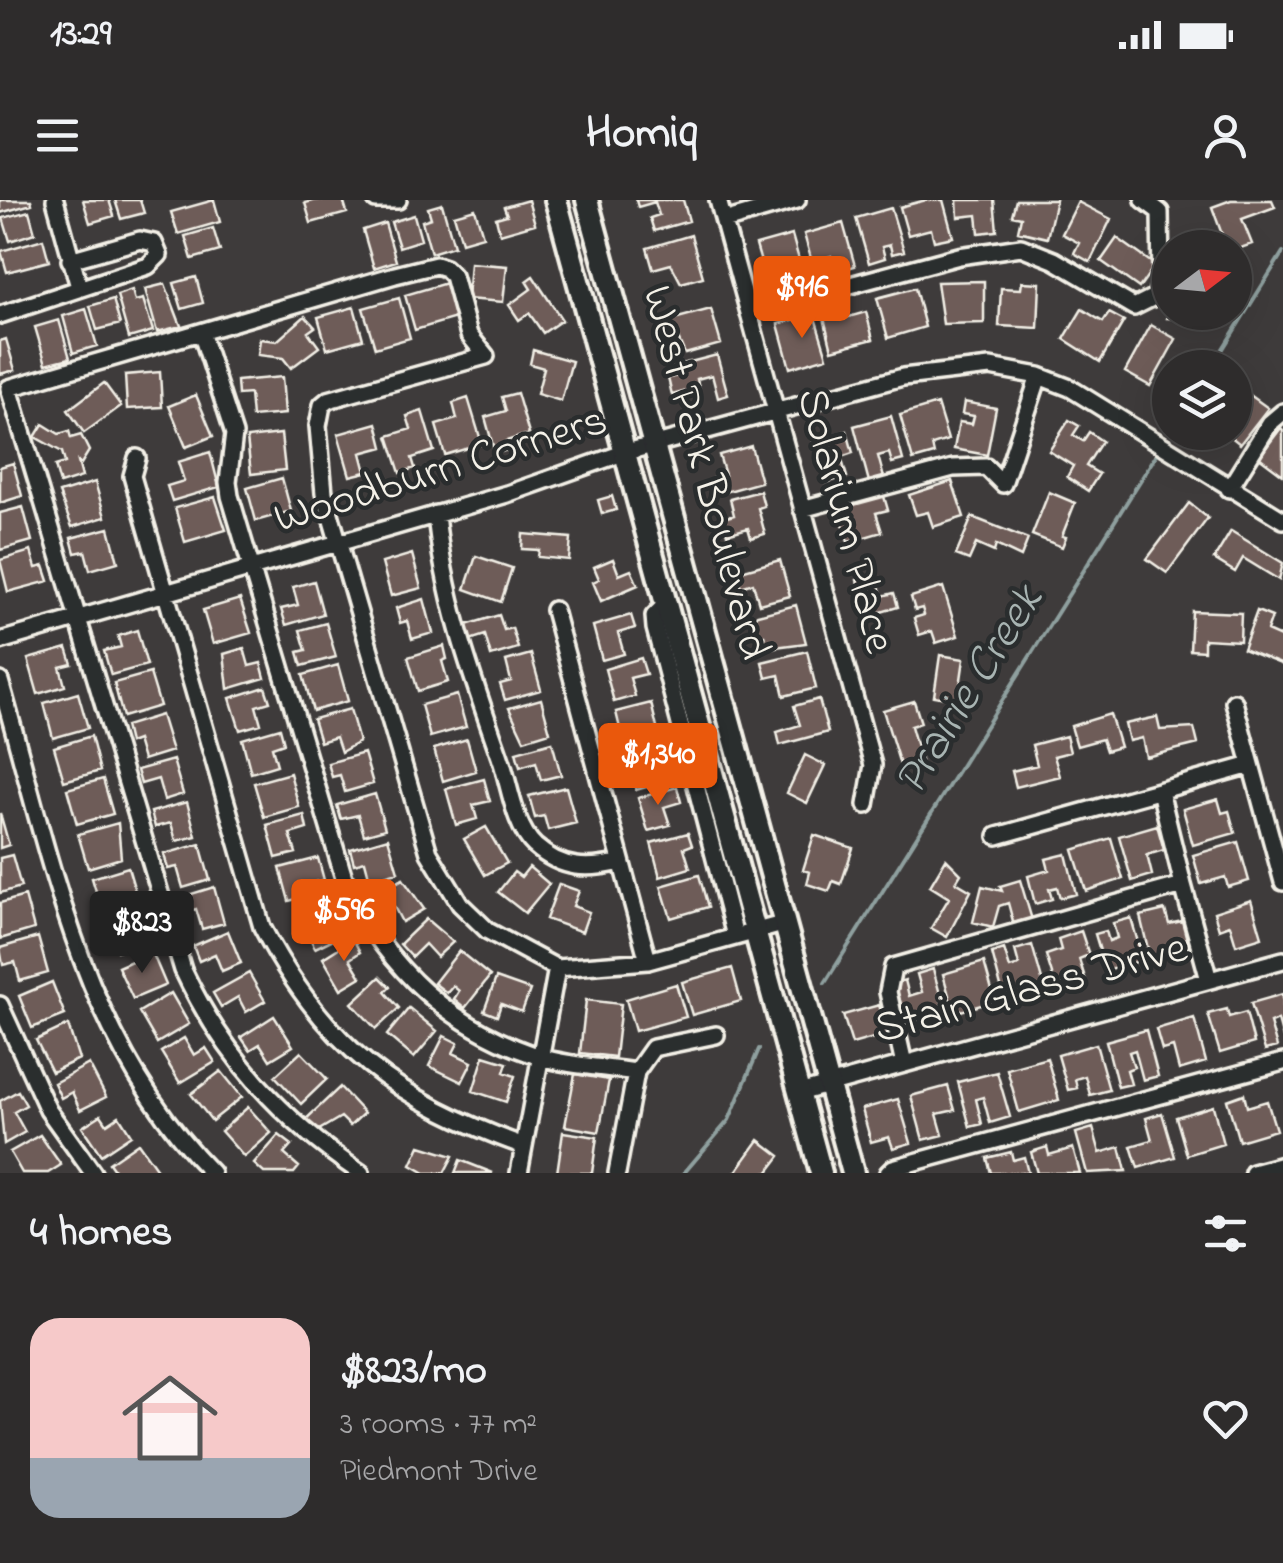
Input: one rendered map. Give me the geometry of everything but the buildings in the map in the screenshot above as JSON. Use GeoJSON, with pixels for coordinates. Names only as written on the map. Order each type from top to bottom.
{"type":"FeatureCollection","features":[{"type":"Feature","properties":{"kind":"main road","name":"West Park Boulevard"},"geometry":{"type":"LineString","coordinates":[[556,200],[822,1173]]}},
{"type":"Feature","properties":{"kind":"main road","name":"West Park Boulevard"},"geometry":{"type":"LineString","coordinates":[[588,200],[853,1173]]}},
{"type":"Feature","properties":{"kind":"street"},"geometry":{"type":"LineString","coordinates":[[55,200],[78,287]]}},
{"type":"Feature","properties":{"kind":"street"},"geometry":{"type":"LineString","coordinates":[[376,200],[398,200]]}},
{"type":"Feature","properties":{"kind":"street","name":"Solarium Place"},"geometry":{"type":"LineString","coordinates":[[718,200],[872,765],[866,805]]}},
{"type":"Feature","properties":{"kind":"street"},"geometry":{"type":"LineString","coordinates":[[724,220],[798,200]]}},
{"type":"Feature","properties":{"kind":"street"},"geometry":{"type":"LineString","coordinates":[[748,312],[959,256],[1021,247],[1054,260],[1134,307],[1156,296],[1162,280],[1160,212],[1144,200]]}},
{"type":"Feature","properties":{"kind":"street"},"geometry":{"type":"LineString","coordinates":[[0,315],[148,266],[159,254],[158,248],[140,240],[70,260]]}},
{"type":"Feature","properties":{"kind":"street"},"geometry":{"type":"LineString","coordinates":[[361,1173],[274,1106],[228,1052],[193,993],[170,938],[78,618],[4,389],[436,265],[453,276],[469,335],[486,356],[342,395],[322,405],[319,461],[338,542],[435,867],[476,921],[508,944],[556,968],[648,961],[786,922]]}},
{"type":"Feature","properties":{"kind":"street"},"geometry":{"type":"LineString","coordinates":[[200,332],[234,434],[228,482],[251,568],[300,742],[347,888],[358,910],[412,984],[464,1023],[540,1057],[636,1072]]}},
{"type":"Feature","properties":{"kind":"street","name":"Woodburn Corners"},"geometry":{"type":"LineString","coordinates":[[0,640],[436,514],[623,453],[933,370],[990,367],[1039,376],[1081,394],[1283,520]]}},
{"type":"Feature","properties":{"kind":"street"},"geometry":{"type":"LineString","coordinates":[[802,509],[953,468],[986,466],[1003,484],[1039,376]]}},
{"type":"Feature","properties":{"kind":"street"},"geometry":{"type":"LineString","coordinates":[[1229,488],[1270,422],[1283,412]]}},
{"type":"Feature","properties":{"kind":"street"},"geometry":{"type":"LineString","coordinates":[[137,458],[132,476],[163,593],[262,927],[297,991],[332,1034],[396,1088],[477,1130],[524,1146]]}},
{"type":"Feature","properties":{"kind":"street"},"geometry":{"type":"LineString","coordinates":[[436,514],[441,568],[461,646],[514,804],[533,844],[565,866],[594,868],[621,862]]}},
{"type":"Feature","properties":{"kind":"street"},"geometry":{"type":"LineString","coordinates":[[665,604],[654,616],[655,628],[735,936]]}},
{"type":"Feature","properties":{"kind":"street"},"geometry":{"type":"LineString","coordinates":[[554,610],[648,961]]}},
{"type":"Feature","properties":{"kind":"street"},"geometry":{"type":"LineString","coordinates":[[0,681],[80,960],[105,1022],[166,1120],[212,1173]]}},
{"type":"Feature","properties":{"kind":"street"},"geometry":{"type":"LineString","coordinates":[[1234,702],[1283,882]]}},
{"type":"Feature","properties":{"kind":"street"},"geometry":{"type":"LineString","coordinates":[[997,836],[1251,765]]}},
{"type":"Feature","properties":{"kind":"street"},"geometry":{"type":"LineString","coordinates":[[1160,790],[1210,980]]}},
{"type":"Feature","properties":{"kind":"street"},"geometry":{"type":"LineString","coordinates":[[904,1064],[888,992],[892,967],[1183,886]]}},
{"type":"Feature","properties":{"kind":"street","name":"Stain Glass Drive"},"geometry":{"type":"LineString","coordinates":[[799,1093],[1283,960]]}},
{"type":"Feature","properties":{"kind":"street"},"geometry":{"type":"LineString","coordinates":[[519,1173],[556,968]]}},
{"type":"Feature","properties":{"kind":"street"},"geometry":{"type":"LineString","coordinates":[[0,1006],[20,1057],[48,1110],[93,1173]]}},
{"type":"Feature","properties":{"kind":"street"},"geometry":{"type":"LineString","coordinates":[[618,1173],[636,1072],[653,1048],[716,1035]]}},
{"type":"Feature","properties":{"kind":"street"},"geometry":{"type":"LineString","coordinates":[[888,1173],[893,1168],[1283,1062]]}},
{"type":"Feature","properties":{"kind":"street"},"geometry":{"type":"LineString","coordinates":[[1253,1173],[1283,1165]]}},
{"type":"Feature","properties":{"kind":"waterway","name":"Prairie Creek"},"geometry":{"type":"LineString","coordinates":[[1222,350],[1283,252]]}},
{"type":"Feature","properties":{"kind":"waterway","name":"Prairie Creek"},"geometry":{"type":"LineString","coordinates":[[825,983],[1159,450]]}},
{"type":"Feature","properties":{"kind":"waterway","name":"Prairie Creek"},"geometry":{"type":"LineString","coordinates":[[684,1173],[729,1120],[759,1049]]}}]}
